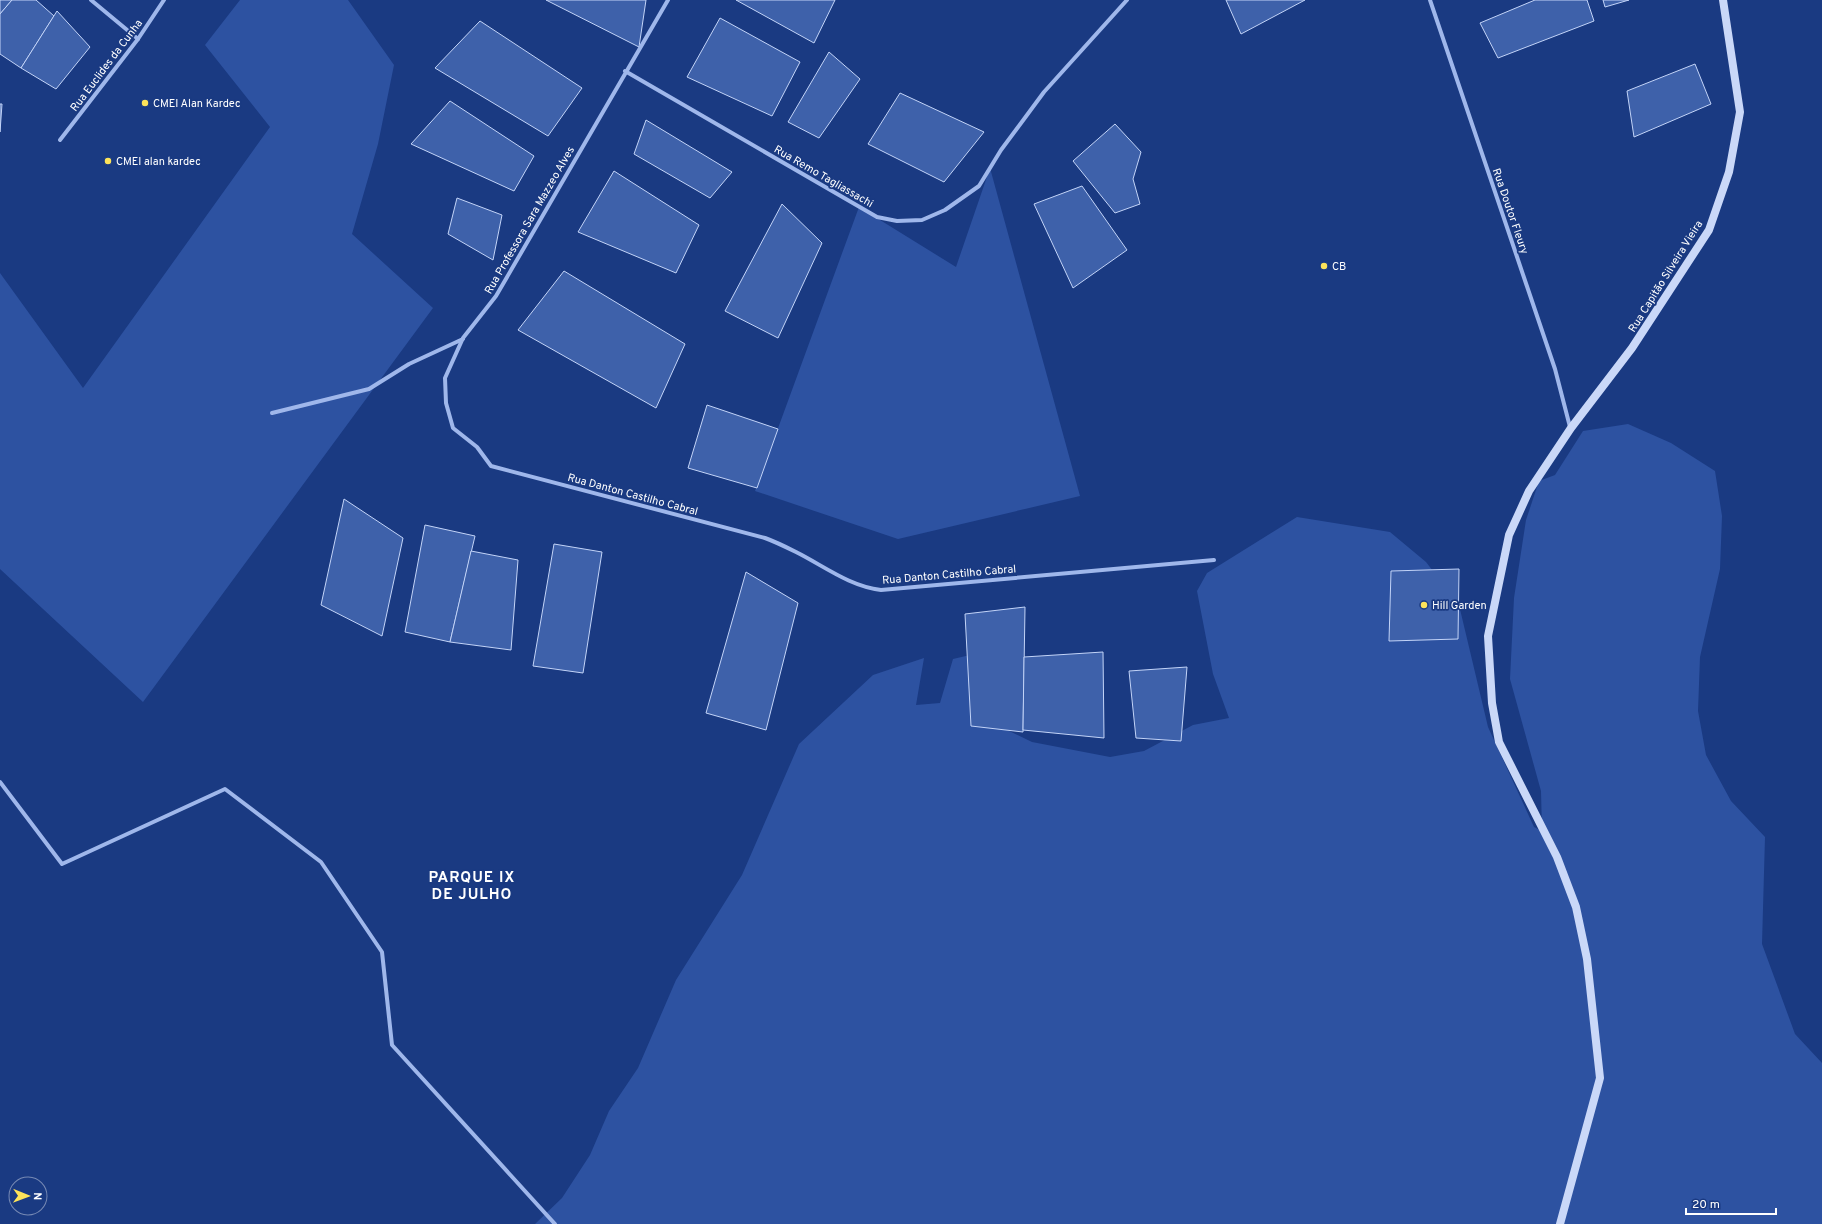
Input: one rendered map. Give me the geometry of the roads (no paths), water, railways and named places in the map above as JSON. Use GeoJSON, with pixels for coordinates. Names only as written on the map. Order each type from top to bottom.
{"type":"FeatureCollection","features":[{"type":"Feature","properties":{"kind":"street"},"geometry":{"type":"LineString","coordinates":[[91,0],[138,39]]}},
{"type":"Feature","properties":{"kind":"street","name":"Rua Euclides da Cunha"},"geometry":{"type":"LineString","coordinates":[[60,140],[138,39],[164,0]]}},
{"type":"Feature","properties":{"kind":"street","name":"Rua Professora Sara Mazzeo Alves"},"geometry":{"type":"LineString","coordinates":[[477,447],[453,428],[446,403],[445,378],[463,338],[496,296],[625,71],[668,0]]}},
{"type":"Feature","properties":{"kind":"street","name":"Rua Remo Tagliassachi"},"geometry":{"type":"LineString","coordinates":[[625,71],[877,217],[897,221],[922,220],[945,210],[979,186],[1001,150],[1044,92],[1127,0]]}},
{"type":"Feature","properties":{"kind":"street","name":"Rua Doutor Fleury"},"geometry":{"type":"LineString","coordinates":[[1430,0],[1555,369],[1571,428]]}},
{"type":"Feature","properties":{"kind":"street","name":"Rua Capitão Silveira Vieira"},"geometry":{"type":"LineString","coordinates":[[1560,1224],[1600,1078],[1588,967],[1576,907],[1557,857],[1499,742],[1492,703],[1488,636],[1509,535],[1529,491],[1571,428],[1632,348],[1705,237],[1712,223],[1729,172],[1740,112],[1723,0]]}},
{"type":"Feature","properties":{"kind":"street"},"geometry":{"type":"LineString","coordinates":[[272,413],[368,389],[409,364],[463,338]]}},
{"type":"Feature","properties":{"kind":"street","name":"Rua Danton Castilho Cabral"},"geometry":{"type":"LineString","coordinates":[[477,447],[491,466],[765,538],[796,552],[852,583],[866,588],[881,590],[1214,560]]}},
{"type":"Feature","properties":{"kind":"street"},"geometry":{"type":"LineString","coordinates":[[0,782],[62,864],[225,789],[321,862],[382,952],[392,1044],[555,1224]]}},
{"type":"Feature","properties":{"kind":"place","name":"CMEI Alan Kardec"},"geometry":{"type":"Point","coordinates":[145,103]}},
{"type":"Feature","properties":{"kind":"place","name":"CMEI alan kardec"},"geometry":{"type":"Point","coordinates":[108,161]}},
{"type":"Feature","properties":{"kind":"place","name":"CB"},"geometry":{"type":"Point","coordinates":[1324,266]}},
{"type":"Feature","properties":{"kind":"place","name":"Hill Garden"},"geometry":{"type":"Point","coordinates":[1424,605]}},
{"type":"Feature","properties":{"kind":"district","name":"PARQUE IX DE JULHO"},"geometry":{"type":"Point","coordinates":[472,886]}}]}
